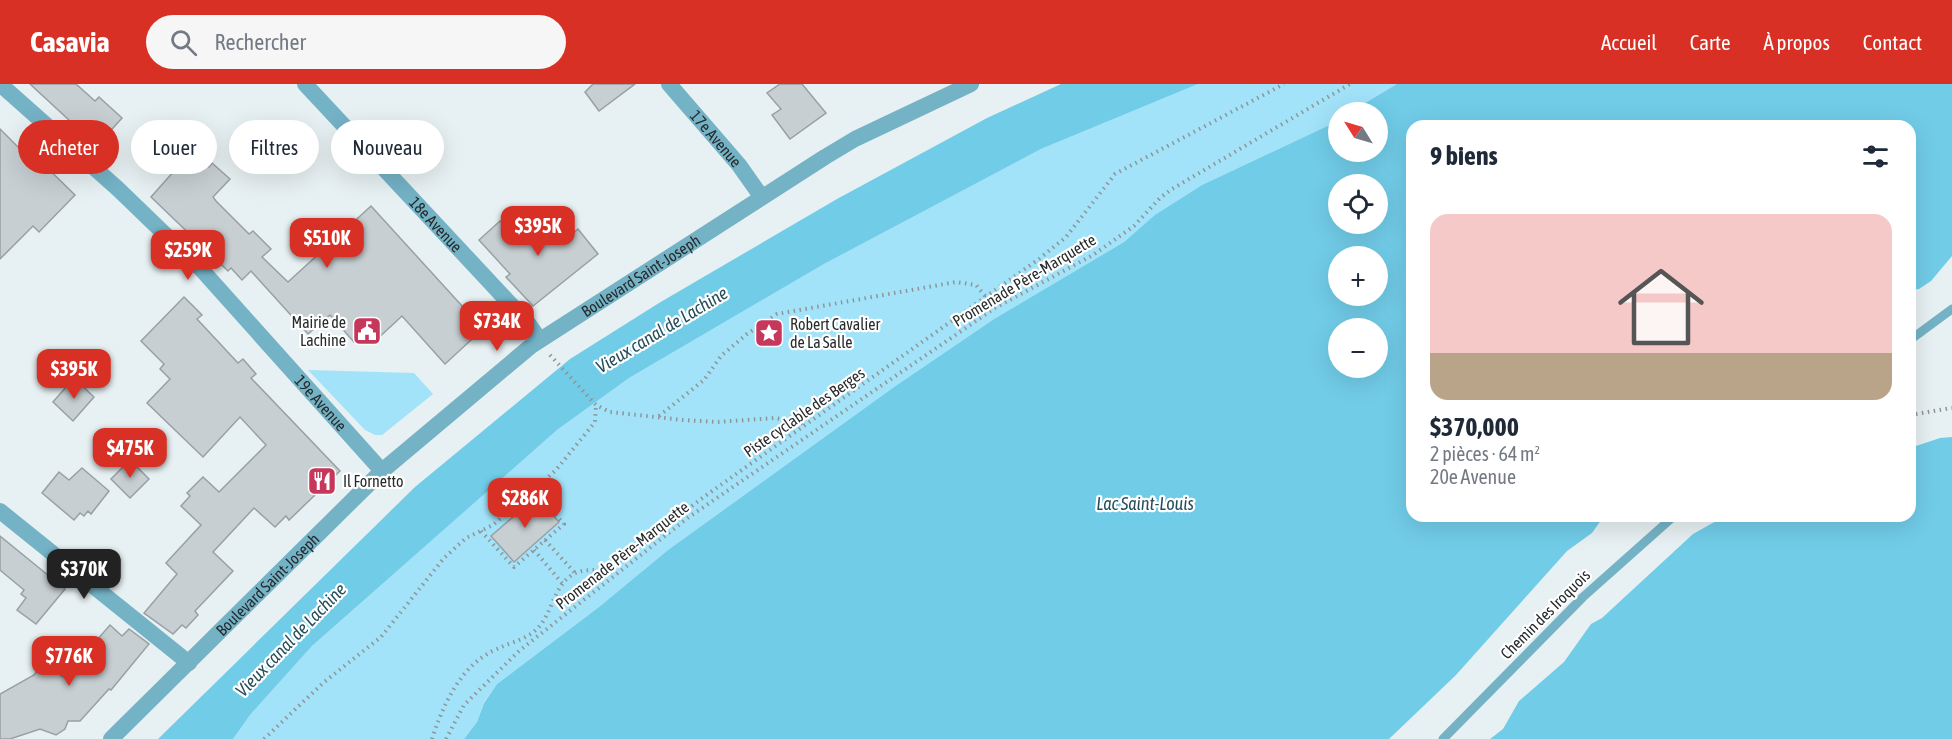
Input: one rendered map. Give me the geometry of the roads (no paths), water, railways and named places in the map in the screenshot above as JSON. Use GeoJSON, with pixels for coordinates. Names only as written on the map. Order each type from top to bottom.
{"type":"FeatureCollection","features":[{"type":"Feature","properties":{"kind":"street","name":"19e Avenue"},"geometry":{"type":"LineString","coordinates":[[0,84],[117,188],[201,269],[382,471]]}},
{"type":"Feature","properties":{"kind":"street","name":"18e Avenue"},"geometry":{"type":"LineString","coordinates":[[305,84],[520,315],[540,340]]}},
{"type":"Feature","properties":{"kind":"street","name":"17e Avenue"},"geometry":{"type":"LineString","coordinates":[[669,84],[739,165],[761,196]]}},
{"type":"Feature","properties":{"kind":"street","name":"Boulevard Saint-Joseph"},"geometry":{"type":"LineString","coordinates":[[111,739],[382,471],[540,340],[761,196],[855,140],[970,84]]}},
{"type":"Feature","properties":{"kind":"street"},"geometry":{"type":"LineString","coordinates":[[0,511],[189,663]]}},
{"type":"Feature","properties":{"kind":"lane"},"geometry":{"type":"LineString","coordinates":[[1916,336],[1952,309]]}},
{"type":"Feature","properties":{"kind":"lane","name":"Chemin des Iroquois"},"geometry":{"type":"LineString","coordinates":[[1443,739],[1583,597],[1667,522]]}},
{"type":"Feature","properties":{"kind":"water","name":"Vieux canal de Lachine"},"geometry":{"type":"Polygon","coordinates":[[[1061,84],[1198,84],[1041,149],[824,264],[629,378],[557,430],[312,646],[250,715],[233,739],[158,739],[415,487],[570,359],[659,303],[837,199],[987,118],[1061,84]]]}},
{"type":"Feature","properties":{"kind":"water","name":"Lac Saint-Louis"},"geometry":{"type":"Polygon","coordinates":[[[1397,84],[1952,84],[1952,256],[1931,281],[1916,289],[1916,120],[1406,120],[1406,522],[1600,522],[1592,533],[1567,551],[1456,675],[1389,739],[464,739],[477,722],[484,703],[497,684],[599,607],[668,550],[894,387],[994,319],[1124,242],[1155,215],[1202,185],[1328,126],[1328,162],[1388,162],[1388,102],[1367,102],[1397,84]]]}},
{"type":"Feature","properties":{"kind":"water"},"geometry":{"type":"Polygon","coordinates":[[[1952,437],[1952,739],[1490,739],[1503,729],[1519,701],[1564,662],[1591,624],[1602,618],[1693,534],[1714,522],[1916,522],[1916,446],[1940,438],[1952,437]]]}},
{"type":"Feature","properties":{"kind":"place","name":"Mairie de Lachine"},"geometry":{"type":"Point","coordinates":[367,331]}},
{"type":"Feature","properties":{"kind":"place","name":"Robert Cavalier de La Salle"},"geometry":{"type":"Point","coordinates":[769,333]}},
{"type":"Feature","properties":{"kind":"place","name":"Il Fornetto"},"geometry":{"type":"Point","coordinates":[322,481]}}]}
